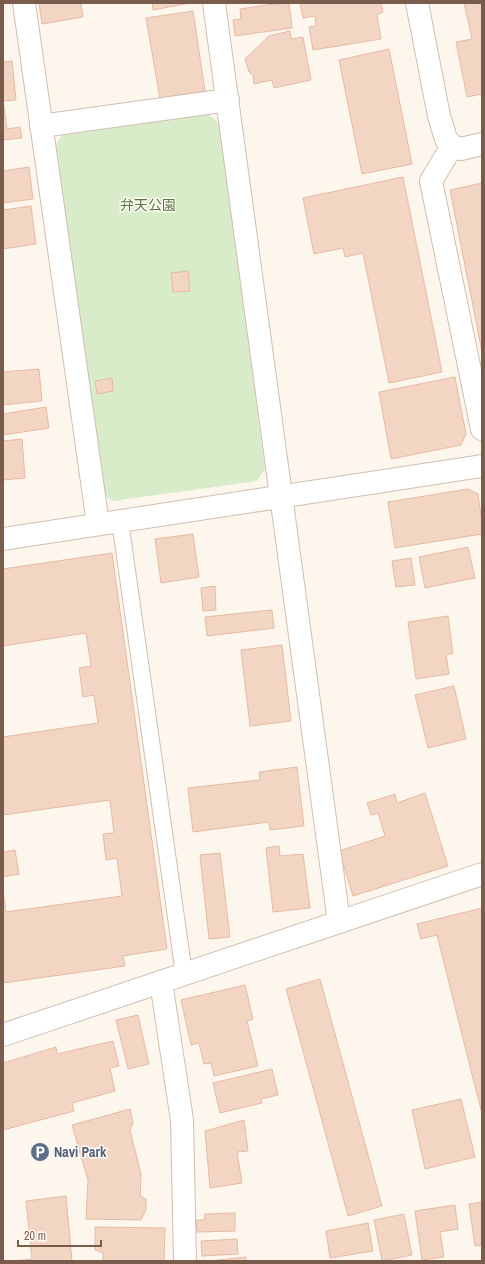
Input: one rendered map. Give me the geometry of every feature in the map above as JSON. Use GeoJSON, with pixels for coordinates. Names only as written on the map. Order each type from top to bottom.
{"type":"FeatureCollection","features":[{"type":"Feature","properties":{"kind":"street"},"geometry":{"type":"LineString","coordinates":[[24,3],[98,524]]}},
{"type":"Feature","properties":{"kind":"street"},"geometry":{"type":"LineString","coordinates":[[214,3],[339,922]]}},
{"type":"Feature","properties":{"kind":"street"},"geometry":{"type":"LineString","coordinates":[[417,3],[442,128],[446,140],[452,146],[461,148],[482,144]]}},
{"type":"Feature","properties":{"kind":"street"},"geometry":{"type":"LineString","coordinates":[[41,126],[228,100]]}},
{"type":"Feature","properties":{"kind":"street"},"geometry":{"type":"LineString","coordinates":[[452,146],[431,181],[482,429]]}},
{"type":"Feature","properties":{"kind":"street"},"geometry":{"type":"LineString","coordinates":[[3,539],[482,466]]}},
{"type":"Feature","properties":{"kind":"street"},"geometry":{"type":"LineString","coordinates":[[3,1035],[482,874]]}},
{"type":"Feature","properties":{"kind":"street"},"geometry":{"type":"LineString","coordinates":[[161,982],[182,1120],[185,1261]]}},
{"type":"Feature","properties":{"kind":"lane"},"geometry":{"type":"LineString","coordinates":[[120,521],[184,974]]}},
{"type":"Feature","properties":{"kind":"green space","name":"弁天公園"},"geometry":{"type":"Polygon","coordinates":[[[208,114],[220,124],[265,469],[257,481],[113,501],[104,495],[56,144],[64,133],[208,114]]]}},
{"type":"Feature","properties":{"kind":"building"},"geometry":{"type":"Polygon","coordinates":[[[39,3],[81,3],[83,17],[42,24],[39,3]]]}},
{"type":"Feature","properties":{"kind":"building"},"geometry":{"type":"Polygon","coordinates":[[[152,3],[190,3],[153,10],[152,3]]]}},
{"type":"Feature","properties":{"kind":"building"},"geometry":{"type":"Polygon","coordinates":[[[289,3],[292,28],[235,36],[233,20],[241,19],[240,9],[289,3]]]}},
{"type":"Feature","properties":{"kind":"building"},"geometry":{"type":"Polygon","coordinates":[[[300,3],[381,3],[383,12],[377,15],[381,39],[313,50],[309,27],[316,26],[315,16],[303,18],[300,3]]]}},
{"type":"Feature","properties":{"kind":"building"},"geometry":{"type":"Polygon","coordinates":[[[464,3],[482,3],[482,94],[467,97],[456,42],[472,39],[464,3]]]}},
{"type":"Feature","properties":{"kind":"building"},"geometry":{"type":"Polygon","coordinates":[[[193,11],[205,91],[160,99],[146,18],[193,11]]]}},
{"type":"Feature","properties":{"kind":"building"},"geometry":{"type":"Polygon","coordinates":[[[290,31],[291,39],[303,37],[311,80],[274,88],[272,80],[254,84],[253,76],[249,72],[245,59],[269,36],[290,31]]]}},
{"type":"Feature","properties":{"kind":"building"},"geometry":{"type":"Polygon","coordinates":[[[389,49],[412,164],[362,174],[339,60],[389,49]]]}},
{"type":"Feature","properties":{"kind":"building"},"geometry":{"type":"Polygon","coordinates":[[[12,61],[16,100],[3,101],[3,62],[12,61]]]}},
{"type":"Feature","properties":{"kind":"building"},"geometry":{"type":"Polygon","coordinates":[[[3,106],[7,129],[20,127],[22,138],[3,140],[3,106]]]}},
{"type":"Feature","properties":{"kind":"building"},"geometry":{"type":"Polygon","coordinates":[[[29,167],[33,199],[3,203],[3,171],[29,167]]]}},
{"type":"Feature","properties":{"kind":"building"},"geometry":{"type":"Polygon","coordinates":[[[403,177],[442,372],[389,383],[363,253],[345,257],[343,248],[314,254],[303,198],[403,177]]]}},
{"type":"Feature","properties":{"kind":"building"},"geometry":{"type":"Polygon","coordinates":[[[482,183],[482,352],[450,190],[482,183]]]}},
{"type":"Feature","properties":{"kind":"building"},"geometry":{"type":"Polygon","coordinates":[[[31,206],[36,244],[3,249],[3,210],[31,206]]]}},
{"type":"Feature","properties":{"kind":"building"},"geometry":{"type":"Polygon","coordinates":[[[188,271],[190,291],[173,292],[171,273],[188,271]]]}},
{"type":"Feature","properties":{"kind":"building"},"geometry":{"type":"Polygon","coordinates":[[[39,369],[42,401],[3,405],[3,372],[39,369]]]}},
{"type":"Feature","properties":{"kind":"building"},"geometry":{"type":"Polygon","coordinates":[[[455,377],[466,434],[461,445],[391,459],[379,392],[455,377]]]}},
{"type":"Feature","properties":{"kind":"building"},"geometry":{"type":"Polygon","coordinates":[[[112,378],[113,391],[97,394],[95,381],[112,378]]]}},
{"type":"Feature","properties":{"kind":"building"},"geometry":{"type":"Polygon","coordinates":[[[46,407],[49,428],[3,435],[3,414],[46,407]]]}},
{"type":"Feature","properties":{"kind":"building"},"geometry":{"type":"Polygon","coordinates":[[[22,439],[25,478],[3,480],[3,441],[22,439]]]}},
{"type":"Feature","properties":{"kind":"building"},"geometry":{"type":"Polygon","coordinates":[[[468,489],[478,494],[482,534],[395,548],[388,502],[468,489]]]}},
{"type":"Feature","properties":{"kind":"building"},"geometry":{"type":"Polygon","coordinates":[[[193,534],[199,577],[161,583],[155,539],[193,534]]]}},
{"type":"Feature","properties":{"kind":"building"},"geometry":{"type":"Polygon","coordinates":[[[468,547],[475,578],[425,588],[419,557],[468,547]]]}},
{"type":"Feature","properties":{"kind":"building"},"geometry":{"type":"Polygon","coordinates":[[[112,553],[167,949],[123,956],[125,966],[3,983],[3,890],[6,912],[122,896],[117,858],[106,860],[103,834],[114,833],[110,800],[3,815],[3,737],[98,723],[94,695],[83,697],[79,668],[91,666],[86,633],[3,646],[3,569],[112,553]]]}},
{"type":"Feature","properties":{"kind":"building"},"geometry":{"type":"Polygon","coordinates":[[[411,558],[415,585],[396,587],[392,561],[411,558]]]}},
{"type":"Feature","properties":{"kind":"building"},"geometry":{"type":"Polygon","coordinates":[[[215,586],[216,610],[203,611],[201,588],[215,586]]]}},
{"type":"Feature","properties":{"kind":"building"},"geometry":{"type":"Polygon","coordinates":[[[272,610],[274,628],[207,636],[205,617],[272,610]]]}},
{"type":"Feature","properties":{"kind":"building"},"geometry":{"type":"Polygon","coordinates":[[[448,616],[453,654],[446,654],[449,674],[416,679],[408,622],[448,616]]]}},
{"type":"Feature","properties":{"kind":"building"},"geometry":{"type":"Polygon","coordinates":[[[282,645],[291,721],[250,726],[241,650],[282,645]]]}},
{"type":"Feature","properties":{"kind":"building"},"geometry":{"type":"Polygon","coordinates":[[[454,686],[466,739],[428,748],[415,695],[454,686]]]}},
{"type":"Feature","properties":{"kind":"building"},"geometry":{"type":"Polygon","coordinates":[[[297,767],[304,826],[270,830],[269,822],[193,832],[188,788],[260,780],[259,772],[297,767]]]}},
{"type":"Feature","properties":{"kind":"building"},"geometry":{"type":"Polygon","coordinates":[[[425,793],[448,866],[353,896],[339,851],[385,836],[378,813],[371,815],[367,803],[395,794],[397,803],[425,793]]]}},
{"type":"Feature","properties":{"kind":"building"},"geometry":{"type":"Polygon","coordinates":[[[279,846],[280,856],[303,854],[310,908],[273,912],[266,848],[279,846]]]}},
{"type":"Feature","properties":{"kind":"building"},"geometry":{"type":"Polygon","coordinates":[[[15,850],[19,874],[3,877],[3,852],[15,850]]]}},
{"type":"Feature","properties":{"kind":"building"},"geometry":{"type":"Polygon","coordinates":[[[220,853],[230,937],[209,939],[200,855],[220,853]]]}},
{"type":"Feature","properties":{"kind":"building"},"geometry":{"type":"Polygon","coordinates":[[[482,908],[482,1114],[437,935],[421,939],[417,924],[482,908]]]}},
{"type":"Feature","properties":{"kind":"building"},"geometry":{"type":"Polygon","coordinates":[[[320,979],[382,1206],[348,1216],[286,989],[320,979]]]}},
{"type":"Feature","properties":{"kind":"building"},"geometry":{"type":"Polygon","coordinates":[[[245,985],[253,1019],[247,1021],[258,1066],[214,1076],[211,1063],[204,1064],[199,1043],[191,1045],[181,1000],[245,985]]]}},
{"type":"Feature","properties":{"kind":"building"},"geometry":{"type":"Polygon","coordinates":[[[138,1015],[149,1064],[128,1069],[116,1020],[138,1015]]]}},
{"type":"Feature","properties":{"kind":"building"},"geometry":{"type":"Polygon","coordinates":[[[113,1041],[119,1066],[110,1068],[115,1091],[72,1103],[74,1111],[3,1130],[3,1063],[56,1047],[57,1054],[113,1041]]]}},
{"type":"Feature","properties":{"kind":"building"},"geometry":{"type":"Polygon","coordinates":[[[272,1069],[278,1095],[261,1099],[262,1103],[220,1113],[213,1083],[272,1069]]]}},
{"type":"Feature","properties":{"kind":"building"},"geometry":{"type":"Polygon","coordinates":[[[461,1099],[475,1157],[425,1169],[412,1110],[461,1099]]]}},
{"type":"Feature","properties":{"kind":"building"},"geometry":{"type":"Polygon","coordinates":[[[130,1109],[133,1123],[130,1130],[141,1174],[140,1196],[146,1199],[146,1210],[141,1220],[86,1219],[88,1180],[72,1125],[130,1109]]]}},
{"type":"Feature","properties":{"kind":"building"},"geometry":{"type":"Polygon","coordinates":[[[244,1120],[248,1151],[237,1152],[242,1183],[210,1188],[205,1131],[244,1120]]]}},
{"type":"Feature","properties":{"kind":"building"},"geometry":{"type":"Polygon","coordinates":[[[66,1196],[72,1261],[14,1261],[32,1259],[26,1201],[66,1196]]]}},
{"type":"Feature","properties":{"kind":"building"},"geometry":{"type":"Polygon","coordinates":[[[482,1202],[482,1245],[475,1246],[469,1204],[482,1202]]]}},
{"type":"Feature","properties":{"kind":"building"},"geometry":{"type":"Polygon","coordinates":[[[455,1205],[458,1229],[440,1232],[444,1257],[422,1260],[415,1211],[455,1205]]]}},
{"type":"Feature","properties":{"kind":"building"},"geometry":{"type":"Polygon","coordinates":[[[235,1213],[235,1231],[197,1232],[196,1220],[204,1220],[205,1214],[235,1213]]]}},
{"type":"Feature","properties":{"kind":"building"},"geometry":{"type":"Polygon","coordinates":[[[404,1214],[412,1255],[382,1261],[374,1220],[404,1214]]]}},
{"type":"Feature","properties":{"kind":"building"},"geometry":{"type":"Polygon","coordinates":[[[368,1223],[373,1251],[330,1258],[326,1231],[368,1223]]]}},
{"type":"Feature","properties":{"kind":"building"},"geometry":{"type":"Polygon","coordinates":[[[95,1227],[165,1228],[164,1261],[103,1261],[103,1253],[95,1250],[95,1227]]]}},
{"type":"Feature","properties":{"kind":"building"},"geometry":{"type":"Polygon","coordinates":[[[237,1239],[238,1254],[202,1256],[201,1241],[237,1239]]]}},
{"type":"Feature","properties":{"kind":"building"},"geometry":{"type":"Polygon","coordinates":[[[246,1257],[246,1261],[210,1261],[246,1257]]]}},
{"type":"Feature","properties":{"kind":"place","name":"Navi Park"},"geometry":{"type":"Point","coordinates":[40,1152]}}]}
